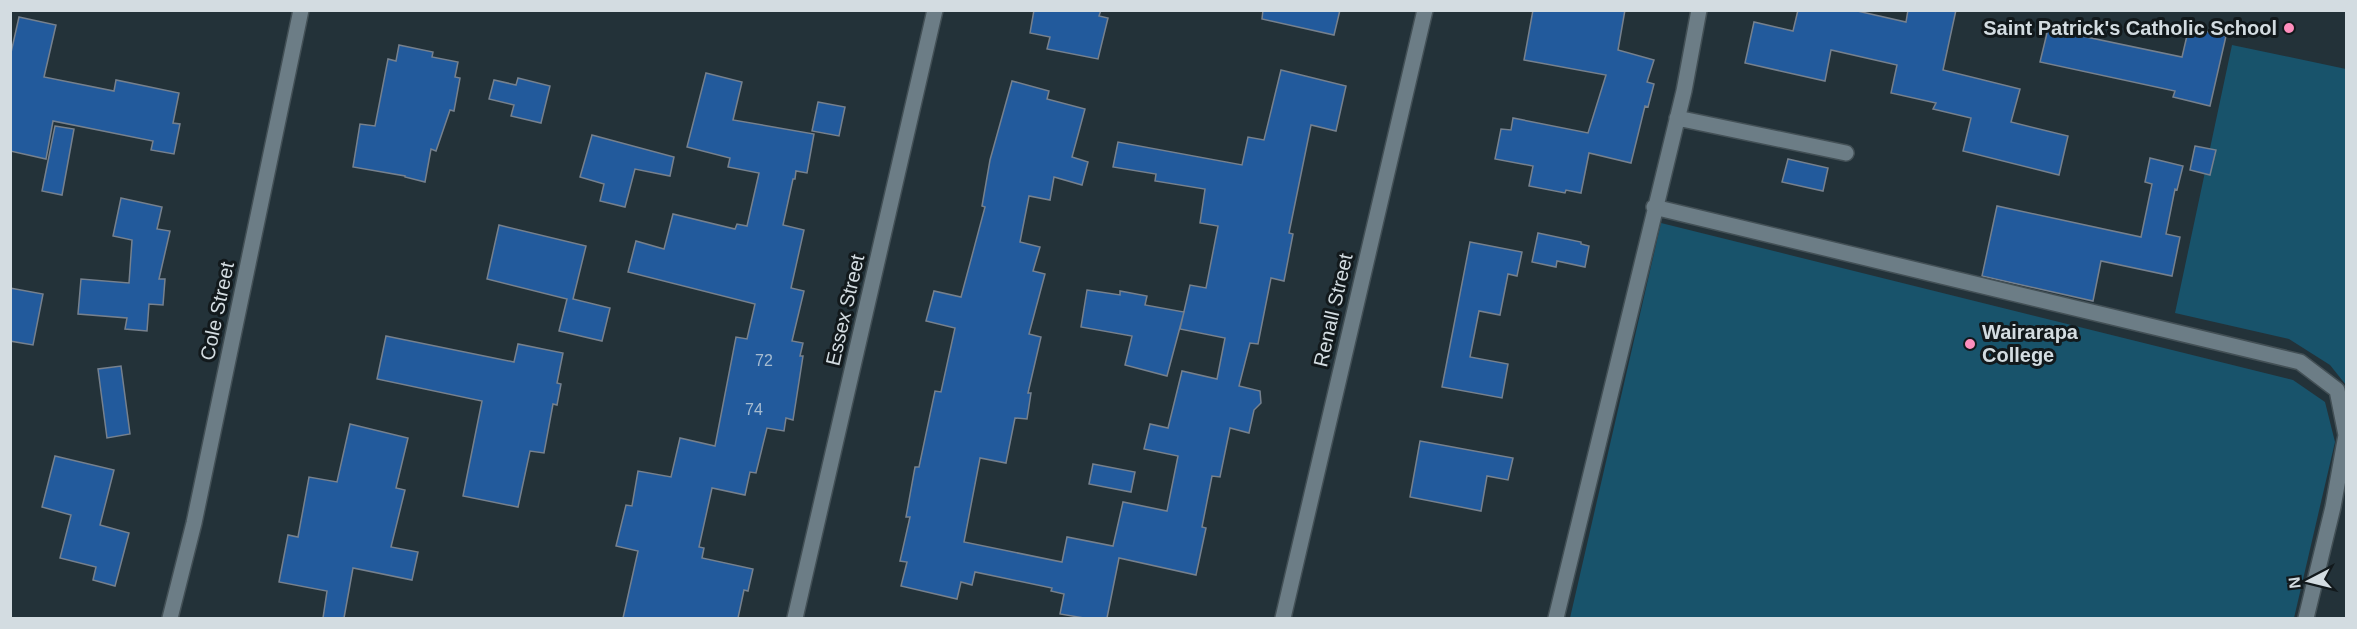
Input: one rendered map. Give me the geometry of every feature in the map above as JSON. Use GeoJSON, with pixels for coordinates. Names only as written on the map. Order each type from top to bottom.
{"type":"FeatureCollection","features":[{"type":"Feature","properties":{"kind":"street","name":"Cole Street"},"geometry":{"type":"LineString","coordinates":[[170,618],[197,511],[301,10]]}},
{"type":"Feature","properties":{"kind":"street","name":"Essex Street"},"geometry":{"type":"LineString","coordinates":[[795,618],[935,10]]}},
{"type":"Feature","properties":{"kind":"street","name":"Renall Street"},"geometry":{"type":"LineString","coordinates":[[1282,618],[1425,10]]}},
{"type":"Feature","properties":{"kind":"street"},"geometry":{"type":"LineString","coordinates":[[1556,618],[1677,118],[1699,10]]}},
{"type":"Feature","properties":{"kind":"street"},"geometry":{"type":"LineString","coordinates":[[1677,118],[1846,153]]}},
{"type":"Feature","properties":{"kind":"street"},"geometry":{"type":"LineString","coordinates":[[1654,207],[2300,362],[2337,390],[2346,435],[2333,507],[2306,618]]}},
{"type":"Feature","properties":{"kind":"shaded area"},"geometry":{"type":"Polygon","coordinates":[[[2232,45],[2346,69],[2346,385],[2330,365],[2289,339],[2175,313],[2232,45]]]}},
{"type":"Feature","properties":{"kind":"shaded area"},"geometry":{"type":"Polygon","coordinates":[[[1661,223],[2293,380],[2325,402],[2335,442],[2294,618],[1570,618],[1661,223]]]}},
{"type":"Feature","properties":{"kind":"building"},"geometry":{"type":"Polygon","coordinates":[[[1034,10],[1101,10],[1099,16],[1108,18],[1098,59],[1047,49],[1050,37],[1030,33],[1034,10]]]}},
{"type":"Feature","properties":{"kind":"building"},"geometry":{"type":"Polygon","coordinates":[[[1263,10],[1340,10],[1334,35],[1262,19],[1263,10]]]}},
{"type":"Feature","properties":{"kind":"building"},"geometry":{"type":"Polygon","coordinates":[[[1533,10],[1625,10],[1618,50],[1654,60],[1647,82],[1654,84],[1648,107],[1645,106],[1631,163],[1589,153],[1581,193],[1566,190],[1565,193],[1529,186],[1533,166],[1495,159],[1501,129],[1511,130],[1513,118],[1588,133],[1606,75],[1524,60],[1533,10]]]}},
{"type":"Feature","properties":{"kind":"building"},"geometry":{"type":"Polygon","coordinates":[[[1798,10],[1853,10],[1906,22],[1908,10],[1956,10],[1943,70],[2020,89],[2011,122],[2068,136],[2059,175],[1963,151],[1971,118],[1933,109],[1936,103],[1891,93],[1897,65],[1831,50],[1825,81],[1745,63],[1754,22],[1793,31],[1798,10]]]}},
{"type":"Feature","properties":{"kind":"building"},"geometry":{"type":"Polygon","coordinates":[[[19,17],[56,25],[44,77],[114,91],[116,80],[179,93],[173,123],[180,124],[174,154],[151,150],[153,141],[53,121],[46,159],[10,151],[10,57],[19,17]]]}},
{"type":"Feature","properties":{"kind":"building"},"geometry":{"type":"Polygon","coordinates":[[[2189,27],[2226,36],[2210,106],[2173,97],[2175,91],[2040,62],[2048,29],[2182,57],[2189,27]]]}},
{"type":"Feature","properties":{"kind":"building"},"geometry":{"type":"Polygon","coordinates":[[[399,45],[433,52],[432,57],[458,62],[455,77],[460,78],[454,111],[450,110],[436,151],[431,149],[425,182],[353,167],[360,124],[375,126],[388,59],[396,61],[399,45]]]}},
{"type":"Feature","properties":{"kind":"building"},"geometry":{"type":"Polygon","coordinates":[[[1281,70],[1346,86],[1336,131],[1311,125],[1289,233],[1293,234],[1284,281],[1271,278],[1258,344],[1250,343],[1239,386],[1260,391],[1261,403],[1254,410],[1249,433],[1230,428],[1220,477],[1212,476],[1202,527],[1206,528],[1196,575],[1119,558],[1107,618],[1084,618],[1060,614],[1064,594],[1051,591],[1052,588],[975,572],[972,585],[961,582],[957,599],[901,586],[907,562],[900,561],[910,517],[906,517],[915,467],[919,467],[935,391],[941,392],[955,328],[926,321],[934,291],[961,297],[985,207],[982,206],[990,160],[1012,81],[1049,91],[1047,99],[1085,109],[1072,157],[1088,162],[1082,185],[1054,177],[1050,200],[1029,196],[1020,242],[1040,247],[1033,271],[1045,274],[1029,334],[1041,337],[1028,393],[1031,393],[1027,419],[1015,418],[1006,463],[980,458],[964,542],[1062,562],[1067,537],[1113,546],[1123,502],[1167,511],[1178,456],[1144,449],[1150,424],[1168,428],[1182,371],[1217,379],[1225,338],[1180,329],[1190,285],[1206,288],[1218,226],[1200,223],[1205,189],[1155,181],[1156,174],[1113,167],[1118,142],[1242,165],[1248,137],[1264,140],[1281,70]]]}},
{"type":"Feature","properties":{"kind":"building"},"geometry":{"type":"Polygon","coordinates":[[[706,73],[742,82],[733,120],[814,134],[807,173],[796,171],[783,225],[804,230],[791,288],[804,291],[792,341],[803,343],[800,356],[803,356],[793,420],[786,418],[784,431],[767,428],[756,473],[750,472],[745,495],[712,488],[699,547],[704,548],[702,558],[753,569],[748,591],[744,590],[738,618],[623,618],[638,551],[616,546],[626,505],[632,506],[638,471],[671,477],[680,438],[715,446],[736,337],[747,339],[755,304],[628,272],[636,241],[664,249],[673,214],[735,229],[737,224],[747,226],[759,173],[728,167],[730,158],[687,147],[706,73]]]}},
{"type":"Feature","properties":{"kind":"building"},"geometry":{"type":"Polygon","coordinates":[[[518,78],[550,86],[541,123],[511,116],[514,105],[489,99],[494,80],[516,85],[518,78]]]}},
{"type":"Feature","properties":{"kind":"building"},"geometry":{"type":"Polygon","coordinates":[[[818,102],[845,107],[839,136],[812,131],[818,102]]]}},
{"type":"Feature","properties":{"kind":"building"},"geometry":{"type":"Polygon","coordinates":[[[55,126],[74,129],[62,195],[42,191],[55,126]]]}},
{"type":"Feature","properties":{"kind":"building"},"geometry":{"type":"Polygon","coordinates":[[[592,135],[674,157],[670,176],[635,169],[625,207],[600,201],[604,184],[580,177],[592,135]]]}},
{"type":"Feature","properties":{"kind":"building"},"geometry":{"type":"Polygon","coordinates":[[[2195,146],[2216,150],[2210,175],[2190,170],[2195,146]]]}},
{"type":"Feature","properties":{"kind":"building"},"geometry":{"type":"Polygon","coordinates":[[[2150,158],[2183,166],[2177,190],[2175,189],[2166,234],[2180,237],[2172,276],[2101,261],[2093,301],[1982,276],[1997,206],[2141,237],[2152,184],[2145,182],[2150,158]]]}},
{"type":"Feature","properties":{"kind":"building"},"geometry":{"type":"Polygon","coordinates":[[[1788,159],[1828,168],[1823,191],[1782,182],[1788,159]]]}},
{"type":"Feature","properties":{"kind":"building"},"geometry":{"type":"Polygon","coordinates":[[[121,198],[162,207],[157,229],[170,231],[159,279],[165,279],[163,305],[149,304],[147,331],[125,329],[127,318],[78,314],[81,279],[129,283],[132,240],[113,236],[121,198]]]}},
{"type":"Feature","properties":{"kind":"building"},"geometry":{"type":"Polygon","coordinates":[[[499,225],[586,246],[573,299],[610,308],[602,341],[559,331],[567,299],[487,279],[499,225]]]}},
{"type":"Feature","properties":{"kind":"building"},"geometry":{"type":"Polygon","coordinates":[[[1538,233],[1581,242],[1589,246],[1585,267],[1557,261],[1556,267],[1532,262],[1538,233]]]}},
{"type":"Feature","properties":{"kind":"building"},"geometry":{"type":"Polygon","coordinates":[[[1470,242],[1522,252],[1517,276],[1508,274],[1500,315],[1479,311],[1470,357],[1508,364],[1502,398],[1442,387],[1470,242]]]}},
{"type":"Feature","properties":{"kind":"building"},"geometry":{"type":"Polygon","coordinates":[[[10,288],[43,294],[33,345],[10,341],[10,288]]]}},
{"type":"Feature","properties":{"kind":"building"},"geometry":{"type":"Polygon","coordinates":[[[1087,290],[1120,295],[1120,291],[1147,296],[1145,305],[1184,312],[1167,376],[1125,365],[1132,336],[1081,327],[1087,290]]]}},
{"type":"Feature","properties":{"kind":"building"},"geometry":{"type":"Polygon","coordinates":[[[386,336],[514,362],[518,344],[563,353],[557,383],[561,384],[557,405],[553,404],[544,453],[530,451],[518,507],[463,496],[482,401],[377,379],[386,336]]]}},
{"type":"Feature","properties":{"kind":"building"},"geometry":{"type":"Polygon","coordinates":[[[121,366],[130,434],[107,438],[98,369],[121,366]]]}},
{"type":"Feature","properties":{"kind":"building"},"geometry":{"type":"Polygon","coordinates":[[[350,424],[408,438],[396,488],[405,490],[391,547],[418,552],[412,580],[353,568],[344,618],[323,618],[327,591],[279,582],[288,535],[298,537],[309,477],[337,482],[350,424]]]}},
{"type":"Feature","properties":{"kind":"building"},"geometry":{"type":"Polygon","coordinates":[[[1420,441],[1513,458],[1508,480],[1487,476],[1481,511],[1410,497],[1420,441]]]}},
{"type":"Feature","properties":{"kind":"building"},"geometry":{"type":"Polygon","coordinates":[[[55,456],[114,470],[100,525],[129,533],[115,586],[93,580],[96,567],[60,558],[71,515],[42,507],[55,456]]]}},
{"type":"Feature","properties":{"kind":"building"},"geometry":{"type":"Polygon","coordinates":[[[1093,464],[1135,472],[1131,492],[1089,484],[1093,464]]]}},
{"type":"Feature","properties":{"kind":"place","name":"Saint Patrick's Catholic School"},"geometry":{"type":"Point","coordinates":[2289,28]}},
{"type":"Feature","properties":{"kind":"place","name":"Wairarapa College"},"geometry":{"type":"Point","coordinates":[1970,344]}}]}
